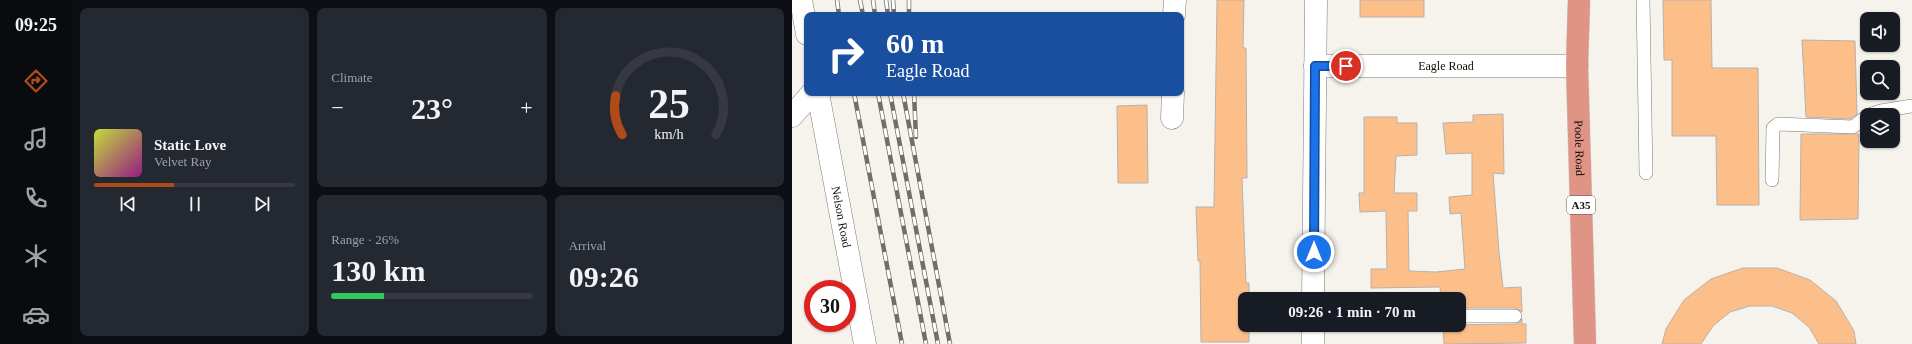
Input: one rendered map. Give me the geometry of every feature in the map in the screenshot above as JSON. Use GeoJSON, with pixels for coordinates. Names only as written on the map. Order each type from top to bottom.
{"type":"FeatureCollection","features":[{"type":"Feature","properties":{"kind":"highway","name":"Poole Road"},"geometry":{"type":"LineString","coordinates":[[1579,0],[1576,66],[1585,344]]}},
{"type":"Feature","properties":{"kind":"street"},"geometry":{"type":"LineString","coordinates":[[801,0],[804,17]]}},
{"type":"Feature","properties":{"kind":"street"},"geometry":{"type":"LineString","coordinates":[[1174,12],[1175,0]]}},
{"type":"Feature","properties":{"kind":"street"},"geometry":{"type":"LineString","coordinates":[[1313,292],[1316,0]]}},
{"type":"Feature","properties":{"kind":"street","name":"Eagle Road"},"geometry":{"type":"LineString","coordinates":[[1315,66],[1576,66]]}},
{"type":"Feature","properties":{"kind":"street"},"geometry":{"type":"LineString","coordinates":[[792,116],[809,96]]}},
{"type":"Feature","properties":{"kind":"street","name":"Nelson Road"},"geometry":{"type":"LineString","coordinates":[[819,96],[865,343]]}},
{"type":"Feature","properties":{"kind":"street"},"geometry":{"type":"LineString","coordinates":[[1172,118],[1173,96]]}},
{"type":"Feature","properties":{"kind":"street"},"geometry":{"type":"LineString","coordinates":[[1313,332],[1313,344]]}},
{"type":"Feature","properties":{"kind":"lane"},"geometry":{"type":"LineString","coordinates":[[1643,0],[1646,173]]}},
{"type":"Feature","properties":{"kind":"lane"},"geometry":{"type":"LineString","coordinates":[[1900,108],[1912,106]]}},
{"type":"Feature","properties":{"kind":"lane"},"geometry":{"type":"LineString","coordinates":[[1772,180],[1774,128],[1778,124],[1853,127],[1860,121]]}},
{"type":"Feature","properties":{"kind":"lane"},"geometry":{"type":"LineString","coordinates":[[1466,316],[1515,316]]}},
{"type":"Feature","properties":{"kind":"building"},"geometry":{"type":"Polygon","coordinates":[[[1217,0],[1244,0],[1243,48],[1246,48],[1247,178],[1242,178],[1246,283],[1249,283],[1249,292],[1238,292],[1238,332],[1249,332],[1249,342],[1201,342],[1200,261],[1198,261],[1196,207],[1214,207],[1217,0]]]}},
{"type":"Feature","properties":{"kind":"building"},"geometry":{"type":"Polygon","coordinates":[[[1360,0],[1424,0],[1424,17],[1360,17],[1360,0]]]}},
{"type":"Feature","properties":{"kind":"building"},"geometry":{"type":"Polygon","coordinates":[[[1663,0],[1711,0],[1712,68],[1758,68],[1759,205],[1717,205],[1716,136],[1672,136],[1672,60],[1664,60],[1663,0]]]}},
{"type":"Feature","properties":{"kind":"building"},"geometry":{"type":"Polygon","coordinates":[[[1802,40],[1855,41],[1857,114],[1850,119],[1806,117],[1802,40]]]}},
{"type":"Feature","properties":{"kind":"building"},"geometry":{"type":"Polygon","coordinates":[[[1147,105],[1148,183],[1118,183],[1117,106],[1147,105]]]}},
{"type":"Feature","properties":{"kind":"building"},"geometry":{"type":"Polygon","coordinates":[[[1503,114],[1504,174],[1493,173],[1499,252],[1503,288],[1521,287],[1522,312],[1515,308],[1466,308],[1466,292],[1440,292],[1440,287],[1371,288],[1371,269],[1387,269],[1386,211],[1360,212],[1359,193],[1364,193],[1364,117],[1397,117],[1397,123],[1417,123],[1417,155],[1396,156],[1394,193],[1417,193],[1417,211],[1408,211],[1409,271],[1436,272],[1465,269],[1461,213],[1450,214],[1449,197],[1472,195],[1472,153],[1446,154],[1443,123],[1473,122],[1473,115],[1503,114]]]}},
{"type":"Feature","properties":{"kind":"building"},"geometry":{"type":"Polygon","coordinates":[[[1801,134],[1859,134],[1858,219],[1800,220],[1801,134]]]}},
{"type":"Feature","properties":{"kind":"building"},"geometry":{"type":"Polygon","coordinates":[[[1743,268],[1777,268],[1810,280],[1836,301],[1854,331],[1856,344],[1819,344],[1809,327],[1792,313],[1772,306],[1750,306],[1730,312],[1713,326],[1701,344],[1662,344],[1666,329],[1684,300],[1711,279],[1743,268]]]}},
{"type":"Feature","properties":{"kind":"building"},"geometry":{"type":"Polygon","coordinates":[[[1522,319],[1522,324],[1526,324],[1526,343],[1444,344],[1443,332],[1466,332],[1466,325],[1519,323],[1522,319]]]}},
{"type":"Feature","properties":{"kind":"railway"},"geometry":{"type":"LineString","coordinates":[[837,0],[839,12]]}},
{"type":"Feature","properties":{"kind":"railway"},"geometry":{"type":"LineString","coordinates":[[860,0],[862,12]]}},
{"type":"Feature","properties":{"kind":"railway"},"geometry":{"type":"LineString","coordinates":[[873,0],[875,12]]}},
{"type":"Feature","properties":{"kind":"railway"},"geometry":{"type":"LineString","coordinates":[[886,0],[888,12]]}},
{"type":"Feature","properties":{"kind":"railway"},"geometry":{"type":"LineString","coordinates":[[893,0],[894,12]]}},
{"type":"Feature","properties":{"kind":"railway"},"geometry":{"type":"LineString","coordinates":[[909,0],[909,12]]}},
{"type":"Feature","properties":{"kind":"railway"},"geometry":{"type":"LineString","coordinates":[[855,96],[902,344]]}},
{"type":"Feature","properties":{"kind":"railway"},"geometry":{"type":"LineString","coordinates":[[879,96],[926,344]]}},
{"type":"Feature","properties":{"kind":"railway"},"geometry":{"type":"LineString","coordinates":[[891,96],[938,344]]}},
{"type":"Feature","properties":{"kind":"railway"},"geometry":{"type":"LineString","coordinates":[[904,96],[950,344]]}},
{"type":"Feature","properties":{"kind":"railway"},"geometry":{"type":"LineString","coordinates":[[914,96],[916,137]]}},
{"type":"Feature","properties":{"kind":"route"},"geometry":{"type":"LineString","coordinates":[[1314,252],[1315,66],[1346,66]]}}]}
